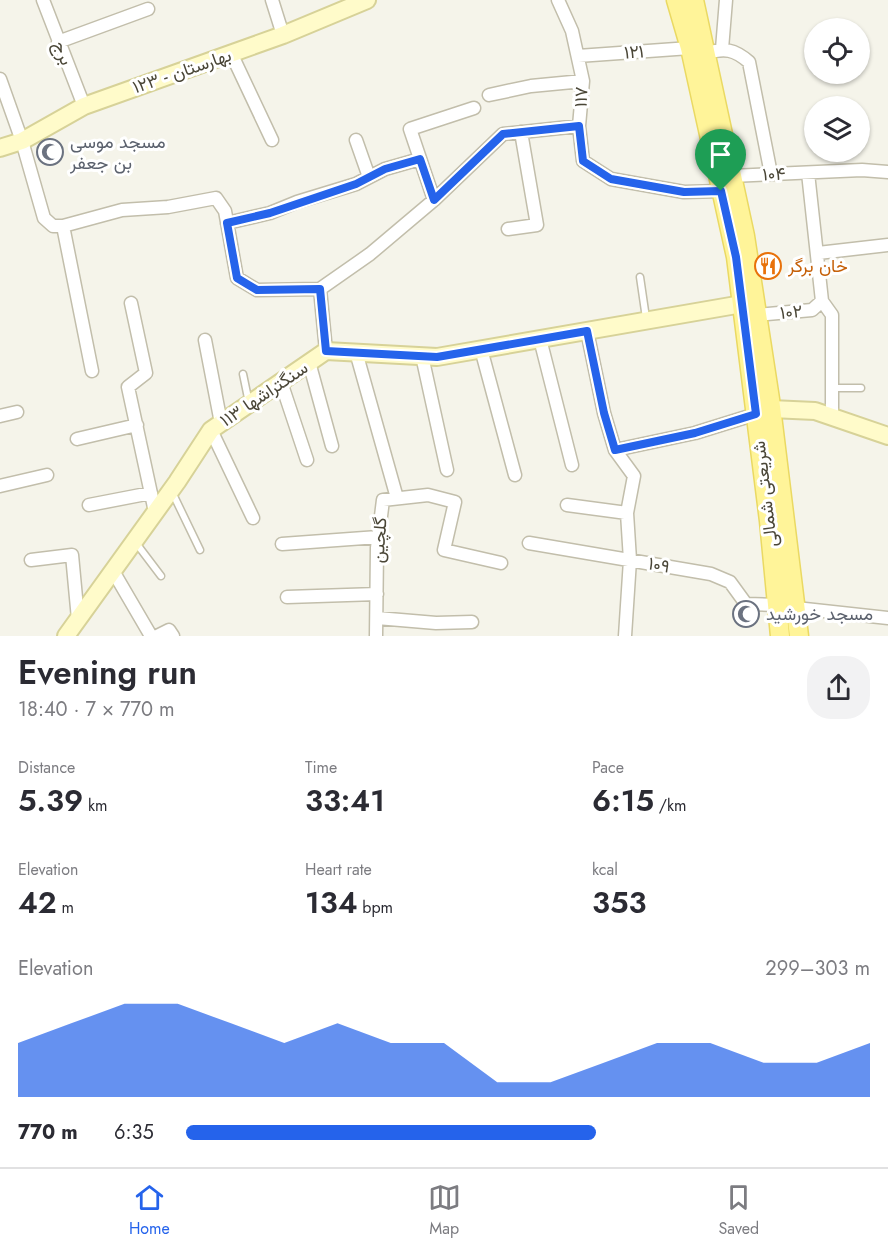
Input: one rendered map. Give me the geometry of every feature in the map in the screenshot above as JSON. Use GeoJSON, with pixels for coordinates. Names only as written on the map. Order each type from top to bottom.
{"type":"FeatureCollection","features":[{"type":"Feature","properties":{"kind":"main road","name":"شریعتی شمالی"},"geometry":{"type":"LineString","coordinates":[[676,0],[706,50]]}},
{"type":"Feature","properties":{"kind":"main road","name":"شریعتی شمالی"},"geometry":{"type":"LineString","coordinates":[[694,0],[706,50],[736,257],[750,310],[777,520],[796,608],[799,636]]}},
{"type":"Feature","properties":{"kind":"main road","name":"شریعتی شمالی"},"geometry":{"type":"LineString","coordinates":[[777,520],[777,605],[780,636]]}},
{"type":"Feature","properties":{"kind":"street","name":"برج"},"geometry":{"type":"LineString","coordinates":[[43,0],[84,105]]}},
{"type":"Feature","properties":{"kind":"street"},"geometry":{"type":"LineString","coordinates":[[272,0],[283,35]]}},
{"type":"Feature","properties":{"kind":"street","name":"بهارستان - ۱۲۳"},"geometry":{"type":"LineString","coordinates":[[0,148],[22,141],[84,105],[283,35],[332,7],[367,0]]}},
{"type":"Feature","properties":{"kind":"street","name":"۱۱۷"},"geometry":{"type":"LineString","coordinates":[[558,0],[572,31],[583,81],[579,126],[583,161],[611,179],[684,192],[727,184]]}},
{"type":"Feature","properties":{"kind":"street"},"geometry":{"type":"LineString","coordinates":[[726,0],[706,50],[736,51],[749,62],[771,174]]}},
{"type":"Feature","properties":{"kind":"street"},"geometry":{"type":"LineString","coordinates":[[58,42],[148,9]]}},
{"type":"Feature","properties":{"kind":"street","name":"۱۲۱"},"geometry":{"type":"LineString","coordinates":[[578,56],[706,50]]}},
{"type":"Feature","properties":{"kind":"street"},"geometry":{"type":"LineString","coordinates":[[231,54],[272,140]]}},
{"type":"Feature","properties":{"kind":"street"},"geometry":{"type":"LineString","coordinates":[[0,79],[22,141],[44,218],[53,226],[63,226],[122,210],[168,207],[216,198],[225,211],[237,278],[257,290],[320,289],[370,254],[434,200],[503,134],[579,126]]}},
{"type":"Feature","properties":{"kind":"street"},"geometry":{"type":"LineString","coordinates":[[489,95],[531,86],[583,81]]}},
{"type":"Feature","properties":{"kind":"street"},"geometry":{"type":"LineString","coordinates":[[434,200],[410,129],[474,108]]}},
{"type":"Feature","properties":{"kind":"street"},"geometry":{"type":"LineString","coordinates":[[508,230],[537,225],[521,132]]}},
{"type":"Feature","properties":{"kind":"street"},"geometry":{"type":"LineString","coordinates":[[356,140],[369,177]]}},
{"type":"Feature","properties":{"kind":"street"},"geometry":{"type":"LineString","coordinates":[[227,223],[270,213],[385,169],[420,159]]}},
{"type":"Feature","properties":{"kind":"street","name":"۱۰۴"},"geometry":{"type":"LineString","coordinates":[[727,184],[771,174],[862,170],[888,172]]}},
{"type":"Feature","properties":{"kind":"street"},"geometry":{"type":"LineString","coordinates":[[808,172],[822,300],[832,315],[832,417]]}},
{"type":"Feature","properties":{"kind":"street"},"geometry":{"type":"LineString","coordinates":[[63,226],[92,371]]}},
{"type":"Feature","properties":{"kind":"street"},"geometry":{"type":"LineString","coordinates":[[818,253],[888,245]]}},
{"type":"Feature","properties":{"kind":"street"},"geometry":{"type":"LineString","coordinates":[[320,289],[326,351]]}},
{"type":"Feature","properties":{"kind":"street","name":"۱۰۲"},"geometry":{"type":"LineString","coordinates":[[750,310],[812,310],[822,300]]}},
{"type":"Feature","properties":{"kind":"street"},"geometry":{"type":"LineString","coordinates":[[131,303],[146,374],[128,387],[155,512]]}},
{"type":"Feature","properties":{"kind":"street","name":"سنگتراشها ۱۱۳"},"geometry":{"type":"LineString","coordinates":[[66,636],[216,427],[326,351],[437,357],[647,321],[750,310]]}},
{"type":"Feature","properties":{"kind":"street"},"geometry":{"type":"LineString","coordinates":[[587,331],[604,413],[615,450],[634,476],[627,513],[630,560],[625,636]]}},
{"type":"Feature","properties":{"kind":"street"},"geometry":{"type":"LineString","coordinates":[[540,339],[572,465]]}},
{"type":"Feature","properties":{"kind":"street"},"geometry":{"type":"LineString","coordinates":[[205,340],[216,427],[253,518]]}},
{"type":"Feature","properties":{"kind":"street"},"geometry":{"type":"LineString","coordinates":[[481,349],[515,475]]}},
{"type":"Feature","properties":{"kind":"street"},"geometry":{"type":"LineString","coordinates":[[356,352],[397,498]]}},
{"type":"Feature","properties":{"kind":"street"},"geometry":{"type":"LineString","coordinates":[[422,356],[447,470]]}},
{"type":"Feature","properties":{"kind":"street"},"geometry":{"type":"LineString","coordinates":[[309,362],[332,446]]}},
{"type":"Feature","properties":{"kind":"street"},"geometry":{"type":"LineString","coordinates":[[281,381],[307,460]]}},
{"type":"Feature","properties":{"kind":"street"},"geometry":{"type":"LineString","coordinates":[[615,450],[695,433],[763,412],[815,411],[886,431]]}},
{"type":"Feature","properties":{"kind":"street"},"geometry":{"type":"LineString","coordinates":[[0,416],[17,412]]}},
{"type":"Feature","properties":{"kind":"street"},"geometry":{"type":"LineString","coordinates":[[77,439],[137,426]]}},
{"type":"Feature","properties":{"kind":"street"},"geometry":{"type":"LineString","coordinates":[[0,486],[47,475]]}},
{"type":"Feature","properties":{"kind":"street"},"geometry":{"type":"LineString","coordinates":[[89,505],[151,493]]}},
{"type":"Feature","properties":{"kind":"street","name":"گلچین"},"geometry":{"type":"LineString","coordinates":[[376,636],[378,537],[383,500],[428,495],[455,502],[444,550],[501,562]]}},
{"type":"Feature","properties":{"kind":"street"},"geometry":{"type":"LineString","coordinates":[[567,505],[627,513]]}},
{"type":"Feature","properties":{"kind":"street"},"geometry":{"type":"LineString","coordinates":[[282,544],[378,537]]}},
{"type":"Feature","properties":{"kind":"street","name":"۱۰۹"},"geometry":{"type":"LineString","coordinates":[[528,543],[711,574],[730,582],[746,604],[777,605]]}},
{"type":"Feature","properties":{"kind":"street"},"geometry":{"type":"LineString","coordinates":[[30,560],[72,555],[78,619]]}},
{"type":"Feature","properties":{"kind":"street"},"geometry":{"type":"LineString","coordinates":[[113,571],[151,636]]}},
{"type":"Feature","properties":{"kind":"street"},"geometry":{"type":"LineString","coordinates":[[287,597],[377,594]]}},
{"type":"Feature","properties":{"kind":"street"},"geometry":{"type":"LineString","coordinates":[[796,608],[888,618]]}},
{"type":"Feature","properties":{"kind":"street"},"geometry":{"type":"LineString","coordinates":[[377,618],[436,623],[472,622]]}},
{"type":"Feature","properties":{"kind":"street"},"geometry":{"type":"LineString","coordinates":[[157,636],[170,630],[173,636]]}},
{"type":"Feature","properties":{"kind":"lane"},"geometry":{"type":"LineString","coordinates":[[640,277],[647,321]]}},
{"type":"Feature","properties":{"kind":"lane"},"geometry":{"type":"LineString","coordinates":[[243,374],[249,404]]}},
{"type":"Feature","properties":{"kind":"lane"},"geometry":{"type":"LineString","coordinates":[[832,388],[861,388]]}},
{"type":"Feature","properties":{"kind":"lane"},"geometry":{"type":"LineString","coordinates":[[171,490],[200,550]]}},
{"type":"Feature","properties":{"kind":"lane"},"geometry":{"type":"LineString","coordinates":[[135,541],[161,576]]}},
{"type":"Feature","properties":{"kind":"place","name":"مسجد موسی بن جعفر"},"geometry":{"type":"Point","coordinates":[50,152]}},
{"type":"Feature","properties":{"kind":"place","name":"خان برگر"},"geometry":{"type":"Point","coordinates":[768,266]}},
{"type":"Feature","properties":{"kind":"place","name":"مسجد خورشید"},"geometry":{"type":"Point","coordinates":[746,614]}},
{"type":"Feature","properties":{"kind":"route"},"geometry":{"type":"LineString","coordinates":[[579,126],[583,161],[611,179],[684,192],[721,191],[736,257],[756,414],[695,433],[615,450],[604,413],[587,331],[437,357],[326,351],[320,289],[257,290],[237,278],[227,223],[270,213],[297,202],[325,195],[356,184],[385,169],[420,159],[434,200],[478,155],[503,134],[579,126]]}}]}
